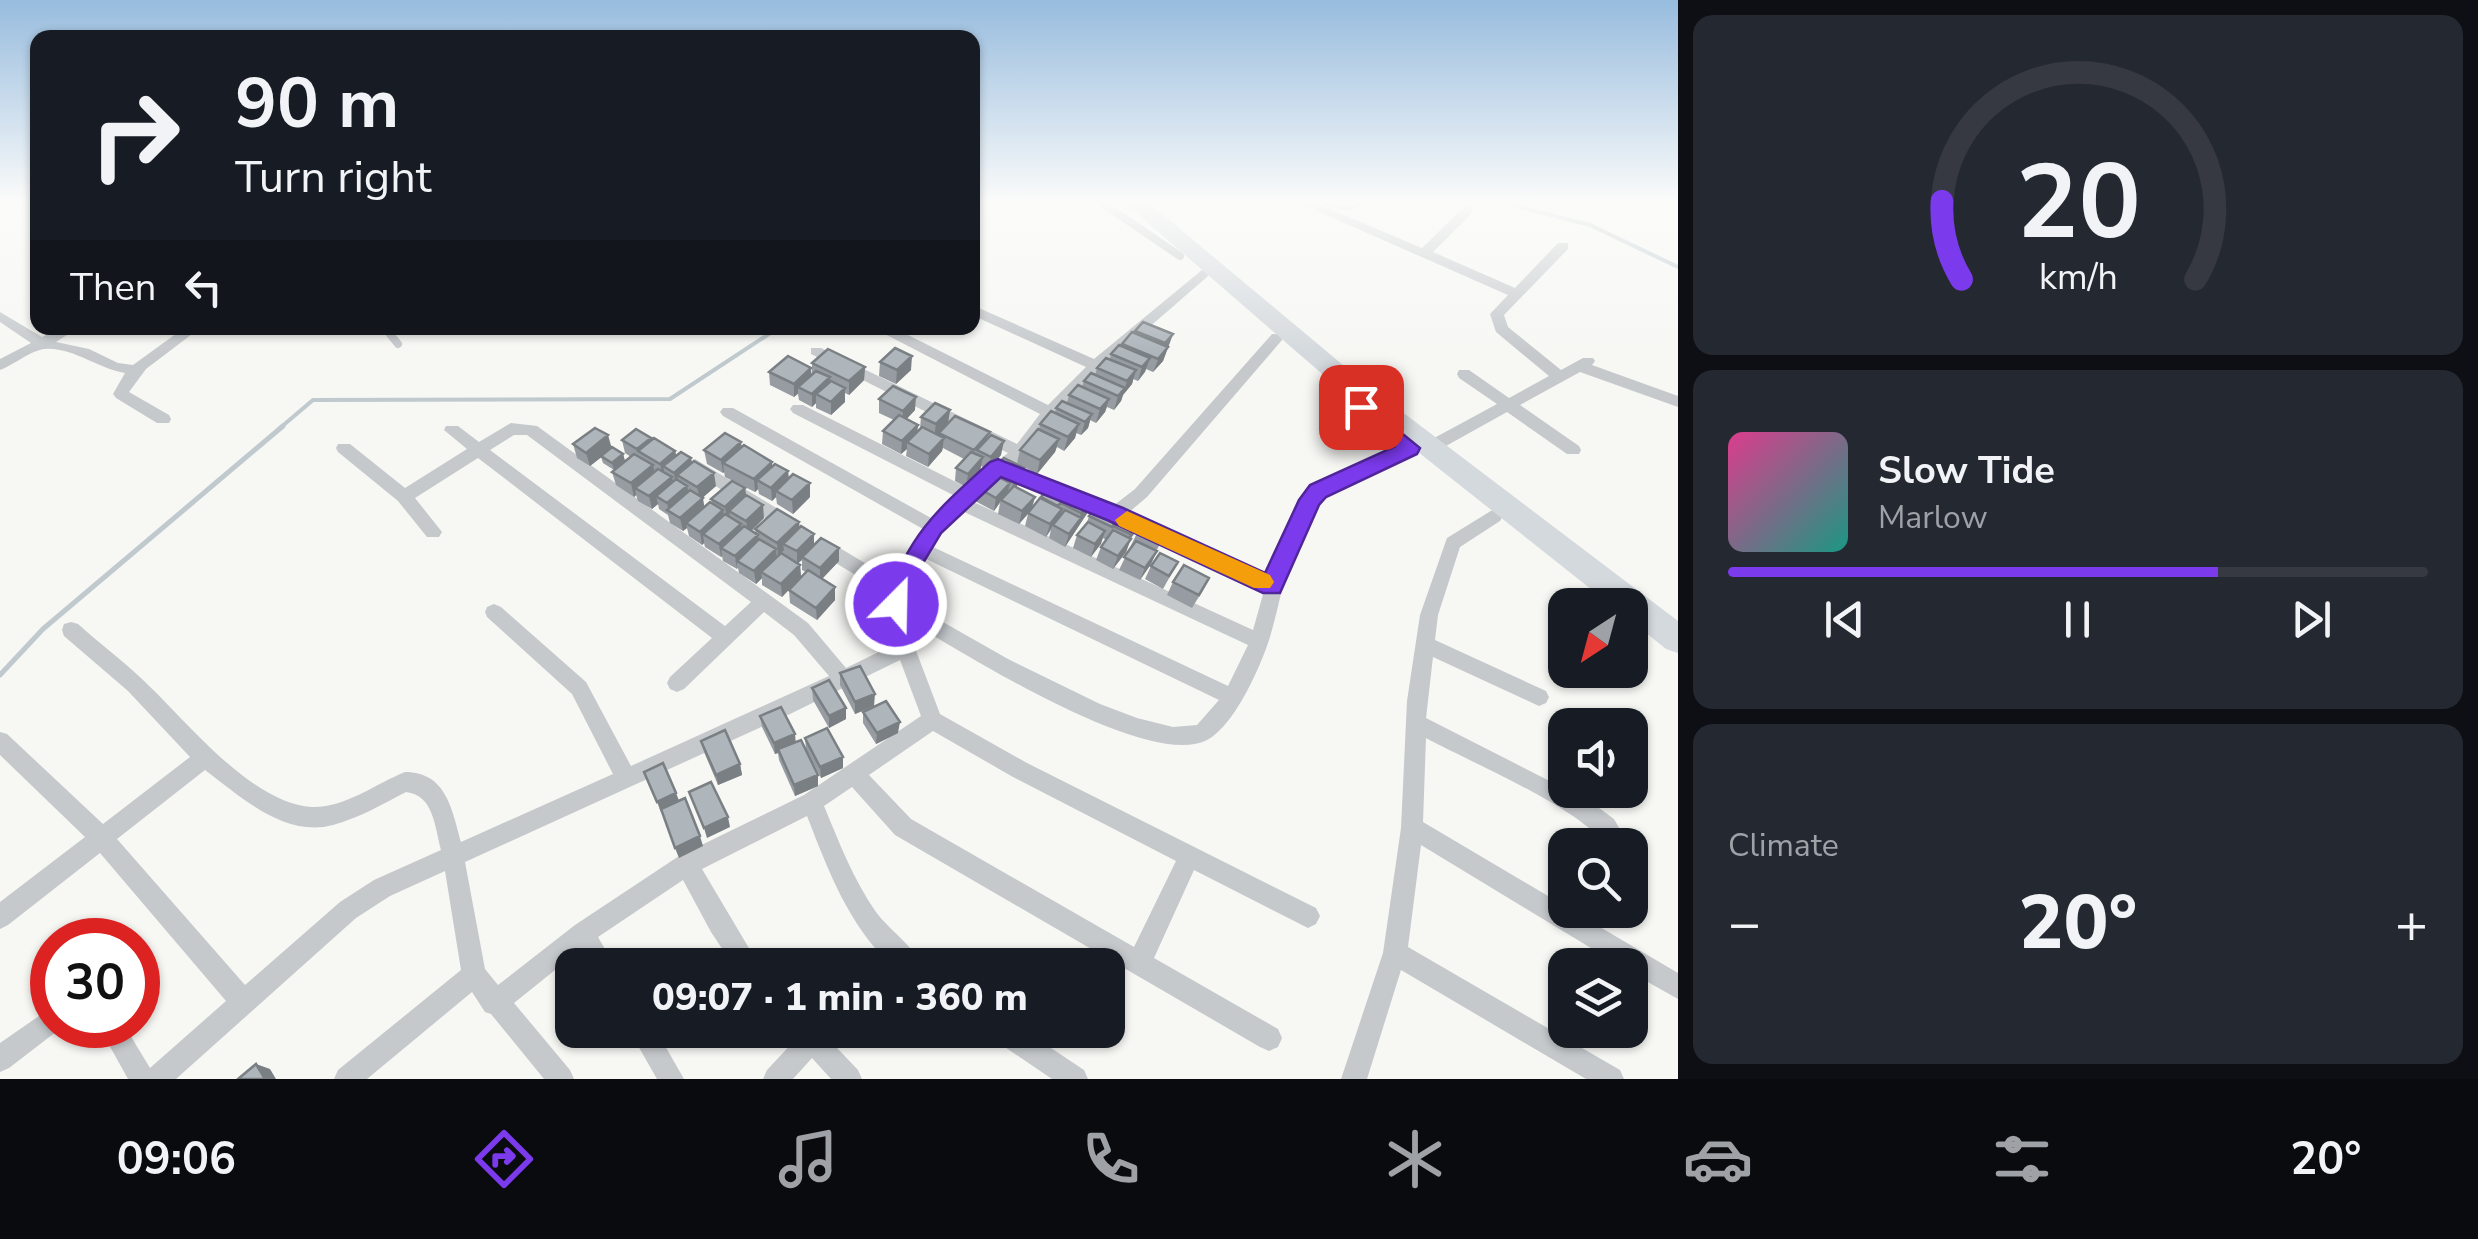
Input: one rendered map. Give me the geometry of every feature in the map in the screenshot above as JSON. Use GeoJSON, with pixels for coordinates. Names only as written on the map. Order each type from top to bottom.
{"type":"FeatureCollection","features":[{"type":"Feature","properties":{"kind":"highway"},"geometry":{"type":"LineString","coordinates":[[1177,253],[1277,338],[1678,639]]}},
{"type":"Feature","properties":{"kind":"highway"},"geometry":{"type":"LineString","coordinates":[[1195,253],[1359,392],[1494,516],[1586,588]]}},
{"type":"Feature","properties":{"kind":"highway"},"geometry":{"type":"LineString","coordinates":[[1648,636],[1678,660]]}},
{"type":"Feature","properties":{"kind":"street"},"geometry":{"type":"LineString","coordinates":[[1556,253],[1497,314],[1501,328],[1560,378]]}},
{"type":"Feature","properties":{"kind":"street"},"geometry":{"type":"LineString","coordinates":[[1424,254],[1516,294]]}},
{"type":"Feature","properties":{"kind":"street"},"geometry":{"type":"LineString","coordinates":[[1202,274],[1096,366],[1050,412],[1020,452],[962,498],[933,527],[897,598],[905,648],[932,720],[1308,916]]}},
{"type":"Feature","properties":{"kind":"street"},"geometry":{"type":"LineString","coordinates":[[980,313],[1096,366]]}},
{"type":"Feature","properties":{"kind":"street"},"geometry":{"type":"LineString","coordinates":[[0,316],[41,343],[84,352],[115,366],[136,370]]}},
{"type":"Feature","properties":{"kind":"street"},"geometry":{"type":"LineString","coordinates":[[0,365],[57,335]]}},
{"type":"Feature","properties":{"kind":"street"},"geometry":{"type":"LineString","coordinates":[[163,419],[120,394],[136,370],[184,335]]}},
{"type":"Feature","properties":{"kind":"street"},"geometry":{"type":"LineString","coordinates":[[898,335],[1050,412]]}},
{"type":"Feature","properties":{"kind":"street"},"geometry":{"type":"LineString","coordinates":[[1115,514],[1141,493],[1277,338]]}},
{"type":"Feature","properties":{"kind":"street"},"geometry":{"type":"LineString","coordinates":[[816,352],[1020,452]]}},
{"type":"Feature","properties":{"kind":"street"},"geometry":{"type":"LineString","coordinates":[[685,458],[1025,678],[1130,726],[1183,738],[1204,733],[1232,697],[1259,641],[1271,586],[1310,500],[1318,491],[1511,406],[1584,364],[1678,402]]}},
{"type":"Feature","properties":{"kind":"street"},"geometry":{"type":"LineString","coordinates":[[1464,374],[1573,450]]}},
{"type":"Feature","properties":{"kind":"street"},"geometry":{"type":"LineString","coordinates":[[798,410],[962,498],[1259,641]]}},
{"type":"Feature","properties":{"kind":"street"},"geometry":{"type":"LineString","coordinates":[[728,412],[933,527]]}},
{"type":"Feature","properties":{"kind":"street"},"geometry":{"type":"LineString","coordinates":[[404,497],[512,429],[531,430],[801,629],[843,678]]}},
{"type":"Feature","properties":{"kind":"street"},"geometry":{"type":"LineString","coordinates":[[452,430],[726,637]]}},
{"type":"Feature","properties":{"kind":"street"},"geometry":{"type":"LineString","coordinates":[[344,448],[404,497],[433,532]]}},
{"type":"Feature","properties":{"kind":"street"},"geometry":{"type":"LineString","coordinates":[[998,467],[1115,514],[1271,586]]}},
{"type":"Feature","properties":{"kind":"street"},"geometry":{"type":"LineString","coordinates":[[1354,1079],[1396,953],[1412,828],[1416,723],[1428,615],[1453,543],[1494,516]]}},
{"type":"Feature","properties":{"kind":"street"},"geometry":{"type":"LineString","coordinates":[[921,550],[1232,697]]}},
{"type":"Feature","properties":{"kind":"street"},"geometry":{"type":"LineString","coordinates":[[677,684],[763,602]]}},
{"type":"Feature","properties":{"kind":"street"},"geometry":{"type":"LineString","coordinates":[[494,612],[578,688],[626,778]]}},
{"type":"Feature","properties":{"kind":"street"},"geometry":{"type":"LineString","coordinates":[[71,630],[135,685],[206,758],[294,816],[330,816],[405,782],[418,782],[438,798],[454,855],[474,975],[555,1077]]}},
{"type":"Feature","properties":{"kind":"street"},"geometry":{"type":"LineString","coordinates":[[1424,644],[1539,698]]}},
{"type":"Feature","properties":{"kind":"street"},"geometry":{"type":"LineString","coordinates":[[157,1079],[348,910],[382,888],[905,648]]}},
{"type":"Feature","properties":{"kind":"street"},"geometry":{"type":"LineString","coordinates":[[494,1003],[582,933],[687,864],[812,802],[932,720]]}},
{"type":"Feature","properties":{"kind":"street"},"geometry":{"type":"LineString","coordinates":[[1416,723],[1583,808],[1607,828]]}},
{"type":"Feature","properties":{"kind":"street"},"geometry":{"type":"LineString","coordinates":[[0,741],[100,836],[242,1002]]}},
{"type":"Feature","properties":{"kind":"street"},"geometry":{"type":"LineString","coordinates":[[0,917],[100,836],[206,758]]}},
{"type":"Feature","properties":{"kind":"street"},"geometry":{"type":"LineString","coordinates":[[854,774],[903,827],[1270,1038]]}},
{"type":"Feature","properties":{"kind":"street"},"geometry":{"type":"LineString","coordinates":[[812,802],[850,898],[889,948]]}},
{"type":"Feature","properties":{"kind":"street"},"geometry":{"type":"LineString","coordinates":[[1412,828],[1678,987]]}},
{"type":"Feature","properties":{"kind":"street"},"geometry":{"type":"LineString","coordinates":[[1138,962],[1190,855]]}},
{"type":"Feature","properties":{"kind":"street"},"geometry":{"type":"LineString","coordinates":[[687,864],[735,948]]}},
{"type":"Feature","properties":{"kind":"street"},"geometry":{"type":"LineString","coordinates":[[582,933],[591,948]]}},
{"type":"Feature","properties":{"kind":"street"},"geometry":{"type":"LineString","coordinates":[[1396,953],[1611,1079]]}},
{"type":"Feature","properties":{"kind":"street"},"geometry":{"type":"LineString","coordinates":[[346,1079],[474,975]]}},
{"type":"Feature","properties":{"kind":"street"},"geometry":{"type":"LineString","coordinates":[[0,1059],[30,1036]]}},
{"type":"Feature","properties":{"kind":"street"},"geometry":{"type":"LineString","coordinates":[[124,1048],[142,1079]]}},
{"type":"Feature","properties":{"kind":"street"},"geometry":{"type":"LineString","coordinates":[[653,1048],[672,1079]]}},
{"type":"Feature","properties":{"kind":"street"},"geometry":{"type":"LineString","coordinates":[[776,1079],[799,1048]]}},
{"type":"Feature","properties":{"kind":"street"},"geometry":{"type":"LineString","coordinates":[[820,1048],[849,1079]]}},
{"type":"Feature","properties":{"kind":"street"},"geometry":{"type":"LineString","coordinates":[[1028,1048],[1074,1079]]}},
{"type":"Feature","properties":{"kind":"lane"},"geometry":{"type":"LineString","coordinates":[[1176,253],[1180,256]]}},
{"type":"Feature","properties":{"kind":"lane"},"geometry":{"type":"LineString","coordinates":[[391,335],[398,344]]}},
{"type":"Feature","properties":{"kind":"building"},"geometry":{"type":"Polygon","coordinates":[[[1143,322],[1173,334],[1165,343],[1135,331],[1143,322]]]}},
{"type":"Feature","properties":{"kind":"building"},"geometry":{"type":"Polygon","coordinates":[[[1132,332],[1168,347],[1158,359],[1122,344],[1132,332]]]}},
{"type":"Feature","properties":{"kind":"building"},"geometry":{"type":"Polygon","coordinates":[[[1119,345],[1150,358],[1142,367],[1111,354],[1119,345]]]}},
{"type":"Feature","properties":{"kind":"building"},"geometry":{"type":"Polygon","coordinates":[[[895,348],[912,356],[897,370],[880,362],[895,348]]]}},
{"type":"Feature","properties":{"kind":"building"},"geometry":{"type":"Polygon","coordinates":[[[828,349],[865,367],[849,381],[812,363],[828,349]]]}},
{"type":"Feature","properties":{"kind":"building"},"geometry":{"type":"Polygon","coordinates":[[[788,356],[811,368],[794,384],[769,372],[788,356]]]}},
{"type":"Feature","properties":{"kind":"building"},"geometry":{"type":"Polygon","coordinates":[[[1106,358],[1136,370],[1127,381],[1097,368],[1106,358]]]}},
{"type":"Feature","properties":{"kind":"building"},"geometry":{"type":"Polygon","coordinates":[[[816,371],[830,377],[812,394],[798,387],[816,371]]]}},
{"type":"Feature","properties":{"kind":"building"},"geometry":{"type":"Polygon","coordinates":[[[1091,373],[1125,388],[1118,396],[1084,381],[1091,373]]]}},
{"type":"Feature","properties":{"kind":"building"},"geometry":{"type":"Polygon","coordinates":[[[831,381],[845,388],[831,402],[816,394],[831,381]]]}},
{"type":"Feature","properties":{"kind":"building"},"geometry":{"type":"Polygon","coordinates":[[[1078,385],[1109,399],[1100,409],[1069,395],[1078,385]]]}},
{"type":"Feature","properties":{"kind":"building"},"geometry":{"type":"Polygon","coordinates":[[[893,386],[916,397],[903,411],[879,399],[893,386]]]}},
{"type":"Feature","properties":{"kind":"building"},"geometry":{"type":"Polygon","coordinates":[[[1062,401],[1092,414],[1085,422],[1056,408],[1062,401]]]}},
{"type":"Feature","properties":{"kind":"building"},"geometry":{"type":"Polygon","coordinates":[[[935,403],[950,410],[936,424],[921,417],[935,403]]]}},
{"type":"Feature","properties":{"kind":"building"},"geometry":{"type":"Polygon","coordinates":[[[1051,411],[1079,424],[1068,437],[1040,424],[1051,411]]]}},
{"type":"Feature","properties":{"kind":"building"},"geometry":{"type":"Polygon","coordinates":[[[899,415],[918,425],[902,441],[883,431],[899,415]]]}},
{"type":"Feature","properties":{"kind":"building"},"geometry":{"type":"Polygon","coordinates":[[[955,416],[990,432],[974,450],[939,433],[955,416]]]}},
{"type":"Feature","properties":{"kind":"building"},"geometry":{"type":"Polygon","coordinates":[[[922,427],[944,438],[929,454],[907,442],[922,427]]]}},
{"type":"Feature","properties":{"kind":"building"},"geometry":{"type":"Polygon","coordinates":[[[595,428],[608,435],[586,453],[573,444],[595,428]]]}},
{"type":"Feature","properties":{"kind":"building"},"geometry":{"type":"Polygon","coordinates":[[[636,429],[651,438],[637,449],[622,440],[636,429]]]}},
{"type":"Feature","properties":{"kind":"building"},"geometry":{"type":"Polygon","coordinates":[[[1038,429],[1059,439],[1040,460],[1020,450],[1038,429]]]}},
{"type":"Feature","properties":{"kind":"building"},"geometry":{"type":"Polygon","coordinates":[[[725,433],[741,442],[721,460],[704,450],[725,433]]]}},
{"type":"Feature","properties":{"kind":"building"},"geometry":{"type":"Polygon","coordinates":[[[991,435],[1004,441],[991,457],[977,450],[991,435]]]}},
{"type":"Feature","properties":{"kind":"building"},"geometry":{"type":"Polygon","coordinates":[[[654,438],[675,451],[660,464],[638,451],[654,438]]]}},
{"type":"Feature","properties":{"kind":"building"},"geometry":{"type":"Polygon","coordinates":[[[744,445],[772,462],[754,479],[723,463],[744,445]]]}},
{"type":"Feature","properties":{"kind":"building"},"geometry":{"type":"Polygon","coordinates":[[[612,447],[623,454],[612,463],[601,456],[612,447]]]}},
{"type":"Feature","properties":{"kind":"building"},"geometry":{"type":"Polygon","coordinates":[[[681,452],[691,458],[674,473],[663,466],[681,452]]]}},
{"type":"Feature","properties":{"kind":"building"},"geometry":{"type":"Polygon","coordinates":[[[971,452],[983,457],[968,474],[956,468],[971,452]]]}},
{"type":"Feature","properties":{"kind":"building"},"geometry":{"type":"Polygon","coordinates":[[[634,454],[653,465],[631,483],[612,472],[634,454]]]}},
{"type":"Feature","properties":{"kind":"building"},"geometry":{"type":"Polygon","coordinates":[[[1004,458],[1024,468],[1014,479],[994,469],[1004,458]]]}},
{"type":"Feature","properties":{"kind":"building"},"geometry":{"type":"Polygon","coordinates":[[[694,461],[714,473],[697,487],[677,475],[694,461]]]}},
{"type":"Feature","properties":{"kind":"building"},"geometry":{"type":"Polygon","coordinates":[[[775,464],[788,471],[771,488],[757,480],[775,464]]]}},
{"type":"Feature","properties":{"kind":"building"},"geometry":{"type":"Polygon","coordinates":[[[658,469],[672,477],[649,496],[635,488],[658,469]]]}},
{"type":"Feature","properties":{"kind":"building"},"geometry":{"type":"Polygon","coordinates":[[[991,473],[1010,483],[996,498],[978,488],[991,473]]]}},
{"type":"Feature","properties":{"kind":"building"},"geometry":{"type":"Polygon","coordinates":[[[793,474],[810,483],[792,500],[776,491],[793,474]]]}},
{"type":"Feature","properties":{"kind":"building"},"geometry":{"type":"Polygon","coordinates":[[[676,479],[687,486],[667,503],[656,496],[676,479]]]}},
{"type":"Feature","properties":{"kind":"building"},"geometry":{"type":"Polygon","coordinates":[[[732,481],[745,488],[725,507],[711,499],[732,481]]]}},
{"type":"Feature","properties":{"kind":"building"},"geometry":{"type":"Polygon","coordinates":[[[1014,486],[1035,497],[1022,511],[1001,500],[1014,486]]]}},
{"type":"Feature","properties":{"kind":"building"},"geometry":{"type":"Polygon","coordinates":[[[1050,486],[1067,494],[1058,506],[1041,497],[1050,486]]]}},
{"type":"Feature","properties":{"kind":"building"},"geometry":{"type":"Polygon","coordinates":[[[1072,489],[1093,499],[1081,513],[1061,503],[1072,489]]]}},
{"type":"Feature","properties":{"kind":"building"},"geometry":{"type":"Polygon","coordinates":[[[690,490],[703,498],[680,518],[667,510],[690,490]]]}},
{"type":"Feature","properties":{"kind":"building"},"geometry":{"type":"Polygon","coordinates":[[[746,495],[763,505],[746,521],[729,511],[746,495]]]}},
{"type":"Feature","properties":{"kind":"building"},"geometry":{"type":"Polygon","coordinates":[[[1040,498],[1062,509],[1050,524],[1028,513],[1040,498]]]}},
{"type":"Feature","properties":{"kind":"building"},"geometry":{"type":"Polygon","coordinates":[[[1102,500],[1124,511],[1112,527],[1089,516],[1102,500]]]}},
{"type":"Feature","properties":{"kind":"building"},"geometry":{"type":"Polygon","coordinates":[[[710,502],[723,510],[700,532],[686,523],[710,502]]]}},
{"type":"Feature","properties":{"kind":"building"},"geometry":{"type":"Polygon","coordinates":[[[777,509],[799,522],[777,543],[755,529],[777,509]]]}},
{"type":"Feature","properties":{"kind":"building"},"geometry":{"type":"Polygon","coordinates":[[[1065,510],[1081,518],[1069,534],[1053,525],[1065,510]]]}},
{"type":"Feature","properties":{"kind":"building"},"geometry":{"type":"Polygon","coordinates":[[[1127,511],[1141,518],[1130,534],[1115,527],[1127,511]]]}},
{"type":"Feature","properties":{"kind":"building"},"geometry":{"type":"Polygon","coordinates":[[[725,514],[741,524],[719,544],[703,534],[725,514]]]}},
{"type":"Feature","properties":{"kind":"building"},"geometry":{"type":"Polygon","coordinates":[[[1146,521],[1166,531],[1157,543],[1137,533],[1146,521]]]}},
{"type":"Feature","properties":{"kind":"building"},"geometry":{"type":"Polygon","coordinates":[[[1088,522],[1105,531],[1095,544],[1077,535],[1088,522]]]}},
{"type":"Feature","properties":{"kind":"building"},"geometry":{"type":"Polygon","coordinates":[[[744,526],[758,535],[735,556],[721,548],[744,526]]]}},
{"type":"Feature","properties":{"kind":"building"},"geometry":{"type":"Polygon","coordinates":[[[801,526],[814,534],[797,551],[783,544],[801,526]]]}},
{"type":"Feature","properties":{"kind":"building"},"geometry":{"type":"Polygon","coordinates":[[[1113,530],[1131,539],[1118,556],[1101,547],[1113,530]]]}},
{"type":"Feature","properties":{"kind":"building"},"geometry":{"type":"Polygon","coordinates":[[[821,538],[839,548],[820,568],[802,557],[821,538]]]}},
{"type":"Feature","properties":{"kind":"building"},"geometry":{"type":"Polygon","coordinates":[[[759,539],[776,549],[754,571],[737,561],[759,539]]]}},
{"type":"Feature","properties":{"kind":"building"},"geometry":{"type":"Polygon","coordinates":[[[1136,541],[1157,551],[1145,568],[1124,557],[1136,541]]]}},
{"type":"Feature","properties":{"kind":"building"},"geometry":{"type":"Polygon","coordinates":[[[781,553],[800,565],[781,584],[761,572],[781,553]]]}},
{"type":"Feature","properties":{"kind":"building"},"geometry":{"type":"Polygon","coordinates":[[[1160,553],[1178,562],[1169,576],[1151,566],[1160,553]]]}},
{"type":"Feature","properties":{"kind":"building"},"geometry":{"type":"Polygon","coordinates":[[[1184,565],[1209,578],[1199,595],[1173,582],[1184,565]]]}},
{"type":"Feature","properties":{"kind":"building"},"geometry":{"type":"Polygon","coordinates":[[[808,570],[835,587],[816,608],[789,590],[808,570]]]}},
{"type":"Feature","properties":{"kind":"building"},"geometry":{"type":"Polygon","coordinates":[[[860,666],[875,694],[855,702],[840,673],[860,666]]]}},
{"type":"Feature","properties":{"kind":"building"},"geometry":{"type":"Polygon","coordinates":[[[829,680],[846,708],[829,716],[812,688],[829,680]]]}},
{"type":"Feature","properties":{"kind":"building"},"geometry":{"type":"Polygon","coordinates":[[[886,701],[900,722],[877,733],[863,712],[886,701]]]}},
{"type":"Feature","properties":{"kind":"building"},"geometry":{"type":"Polygon","coordinates":[[[781,707],[795,734],[774,743],[760,716],[781,707]]]}},
{"type":"Feature","properties":{"kind":"building"},"geometry":{"type":"Polygon","coordinates":[[[827,728],[843,757],[820,767],[805,738],[827,728]]]}},
{"type":"Feature","properties":{"kind":"building"},"geometry":{"type":"Polygon","coordinates":[[[725,730],[740,764],[716,775],[701,741],[725,730]]]}},
{"type":"Feature","properties":{"kind":"building"},"geometry":{"type":"Polygon","coordinates":[[[801,740],[818,775],[794,785],[778,749],[801,740]]]}},
{"type":"Feature","properties":{"kind":"building"},"geometry":{"type":"Polygon","coordinates":[[[663,763],[676,793],[657,802],[644,772],[663,763]]]}},
{"type":"Feature","properties":{"kind":"building"},"geometry":{"type":"Polygon","coordinates":[[[711,782],[728,817],[704,828],[689,792],[711,782]]]}},
{"type":"Feature","properties":{"kind":"building"},"geometry":{"type":"Polygon","coordinates":[[[685,798],[700,836],[675,848],[661,809],[685,798]]]}},
{"type":"Feature","properties":{"kind":"building"},"geometry":{"type":"Polygon","coordinates":[[[256,1064],[265,1079],[238,1079],[256,1064]]]}},
{"type":"Feature","properties":{"kind":"waterway"},"geometry":{"type":"LineString","coordinates":[[1649,253],[1678,267]]}},
{"type":"Feature","properties":{"kind":"waterway"},"geometry":{"type":"LineString","coordinates":[[280,428],[313,400],[670,399],[767,335]]}},
{"type":"Feature","properties":{"kind":"waterway"},"geometry":{"type":"LineString","coordinates":[[0,675],[43,629],[283,426]]}},
{"type":"Feature","properties":{"kind":"slow traffic"},"geometry":{"type":"LineString","coordinates":[[1127,520],[1262,582]]}},
{"type":"Feature","properties":{"kind":"route"},"geometry":{"type":"LineString","coordinates":[[896,604],[910,566],[933,527],[998,467],[1115,514],[1271,586],[1310,500],[1318,491],[1410,448],[1361,407]]}}]}
